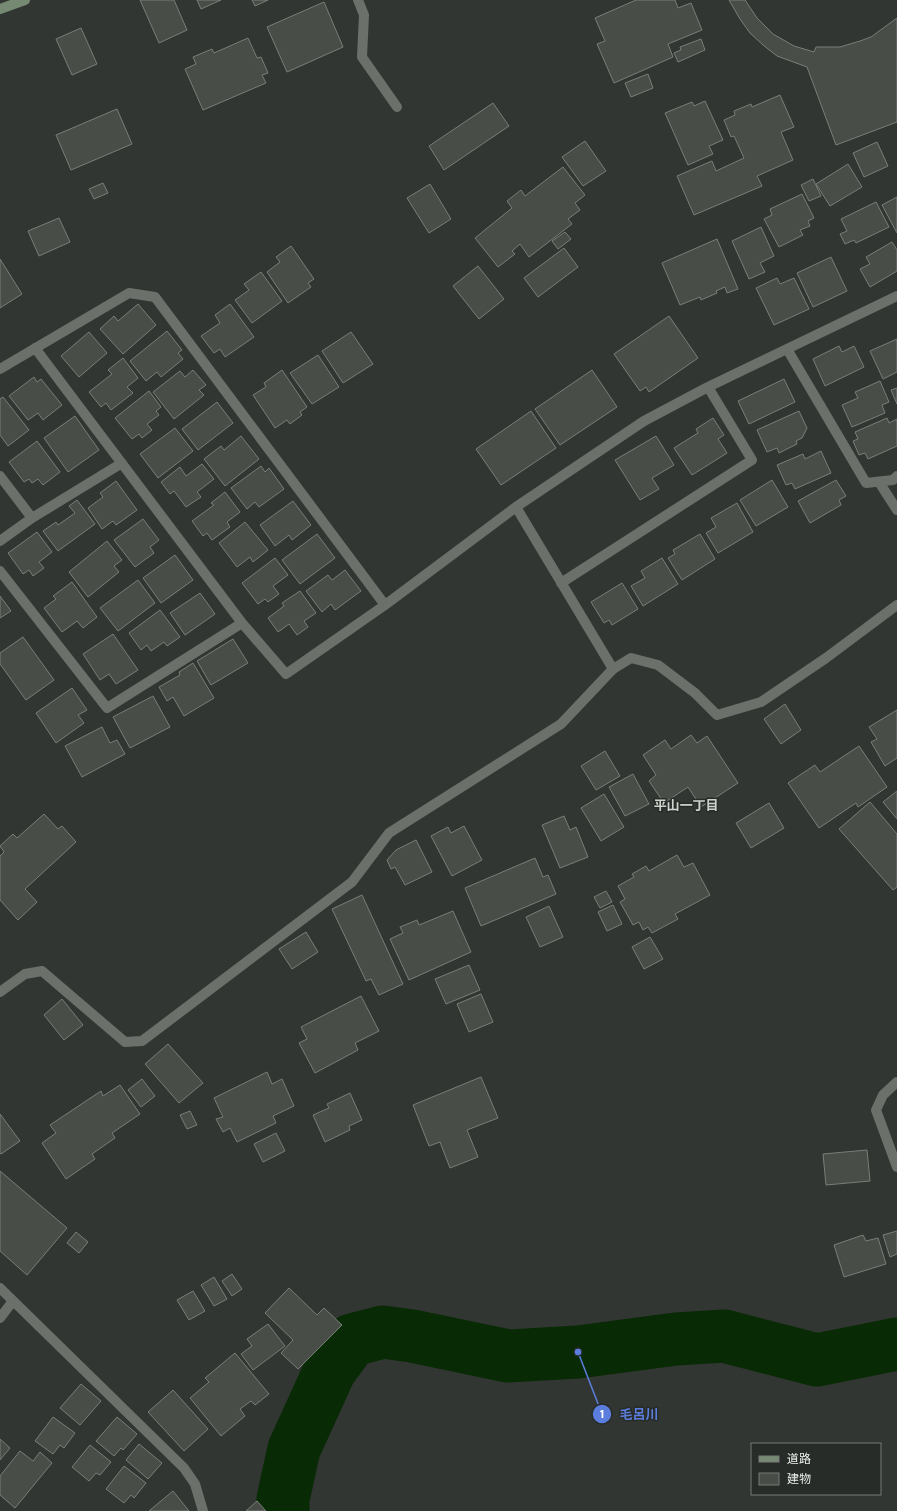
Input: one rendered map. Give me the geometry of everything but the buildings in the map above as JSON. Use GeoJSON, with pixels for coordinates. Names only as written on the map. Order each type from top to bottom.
{"type":"FeatureCollection","features":[{"type":"Feature","properties":{"kind":"street"},"geometry":{"type":"LineString","coordinates":[[0,9],[25,0]]}},
{"type":"Feature","properties":{"kind":"street"},"geometry":{"type":"LineString","coordinates":[[358,0],[364,15],[362,57],[397,107]]}},
{"type":"Feature","properties":{"kind":"street"},"geometry":{"type":"LineString","coordinates":[[0,369],[129,293],[155,297],[385,605]]}},
{"type":"Feature","properties":{"kind":"street"},"geometry":{"type":"LineString","coordinates":[[35,348],[242,623],[286,674],[385,605],[516,507],[644,421],[708,387],[897,296]]}},
{"type":"Feature","properties":{"kind":"street"},"geometry":{"type":"LineString","coordinates":[[787,349],[866,483],[893,480],[897,476]]}},
{"type":"Feature","properties":{"kind":"street"},"geometry":{"type":"LineString","coordinates":[[561,583],[752,460],[708,387]]}},
{"type":"Feature","properties":{"kind":"street"},"geometry":{"type":"LineString","coordinates":[[0,541],[32,518],[122,463]]}},
{"type":"Feature","properties":{"kind":"street"},"geometry":{"type":"LineString","coordinates":[[0,476],[32,518]]}},
{"type":"Feature","properties":{"kind":"street"},"geometry":{"type":"LineString","coordinates":[[879,482],[897,510]]}},
{"type":"Feature","properties":{"kind":"street"},"geometry":{"type":"LineString","coordinates":[[516,507],[613,669]]}},
{"type":"Feature","properties":{"kind":"street"},"geometry":{"type":"LineString","coordinates":[[0,571],[107,708],[242,623]]}},
{"type":"Feature","properties":{"kind":"street"},"geometry":{"type":"LineString","coordinates":[[0,992],[25,974],[42,971],[126,1042],[142,1041],[352,882],[388,833],[561,724],[613,669],[631,658],[658,665],[695,693],[717,715],[761,702],[826,658],[897,605]]}},
{"type":"Feature","properties":{"kind":"street"},"geometry":{"type":"LineString","coordinates":[[897,1082],[883,1095],[876,1110],[897,1167]]}},
{"type":"Feature","properties":{"kind":"street"},"geometry":{"type":"LineString","coordinates":[[0,1288],[184,1468],[195,1484],[204,1511]]}},
{"type":"Feature","properties":{"kind":"street"},"geometry":{"type":"LineString","coordinates":[[0,1318],[13,1301]]}},
{"type":"Feature","properties":{"kind":"waterway"},"geometry":{"type":"LineString","coordinates":[[283,1511],[283,1499],[294,1449],[330,1370],[352,1340],[383,1332],[412,1336],[508,1356],[578,1352],[676,1339],[724,1336],[817,1360],[897,1344]]}},
{"type":"Feature","properties":{"kind":"place","name":"毛呂川"},"geometry":{"type":"Point","coordinates":[578,1352]}},
{"type":"Feature","properties":{"kind":"district","name":"平山一丁目"},"geometry":{"type":"Point","coordinates":[686,805]}}]}
